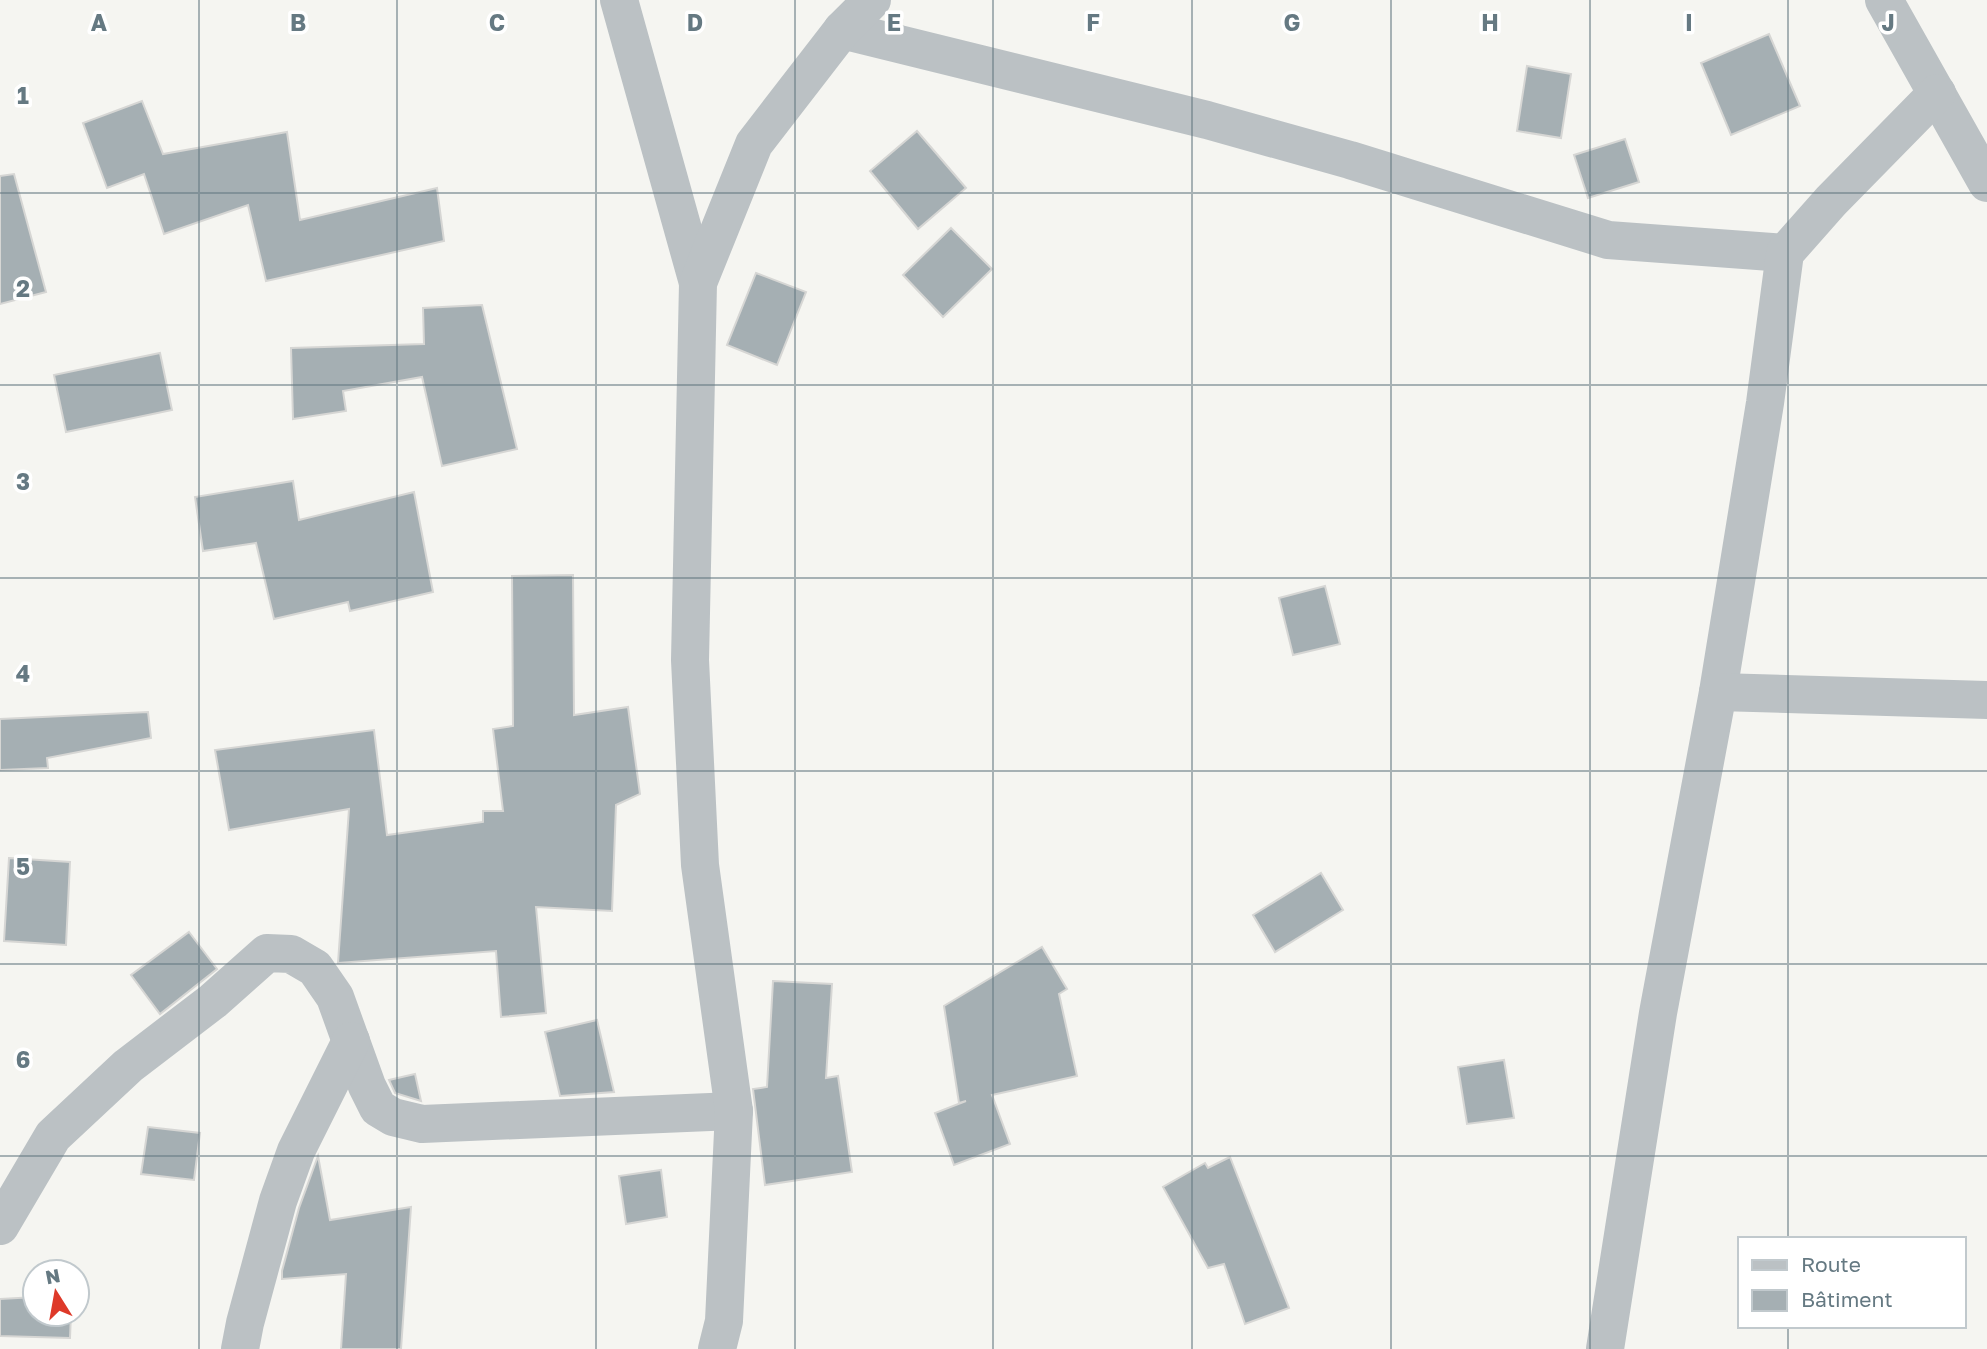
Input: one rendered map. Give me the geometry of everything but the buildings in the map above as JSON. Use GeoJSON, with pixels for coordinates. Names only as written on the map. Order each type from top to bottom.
{"type":"FeatureCollection","features":[{"type":"Feature","properties":{"kind":"street"},"geometry":{"type":"LineString","coordinates":[[619,0],[698,284],[690,660],[701,865],[734,1111],[724,1321],[717,1349]]}},
{"type":"Feature","properties":{"kind":"street"},"geometry":{"type":"LineString","coordinates":[[698,284],[754,144],[842,30],[872,0]]}},
{"type":"Feature","properties":{"kind":"street"},"geometry":{"type":"LineString","coordinates":[[1884,0],[1987,183]]}},
{"type":"Feature","properties":{"kind":"street"},"geometry":{"type":"LineString","coordinates":[[842,30],[1220,124],[1350,160],[1608,240],[1785,253]]}},
{"type":"Feature","properties":{"kind":"street"},"geometry":{"type":"LineString","coordinates":[[1605,1349],[1658,1013],[1717,692],[1765,403],[1785,253],[1830,201],[1937,93]]}},
{"type":"Feature","properties":{"kind":"street"},"geometry":{"type":"LineString","coordinates":[[1717,692],[1987,700]]}},
{"type":"Feature","properties":{"kind":"street"},"geometry":{"type":"LineString","coordinates":[[0,1226],[53,1136],[128,1066],[214,1001],[267,953],[291,954],[316,968],[335,997],[367,1086],[379,1108],[393,1117],[422,1124],[734,1111]]}},
{"type":"Feature","properties":{"kind":"street"},"geometry":{"type":"LineString","coordinates":[[240,1349],[278,1201],[296,1151],[351,1041]]}}]}
